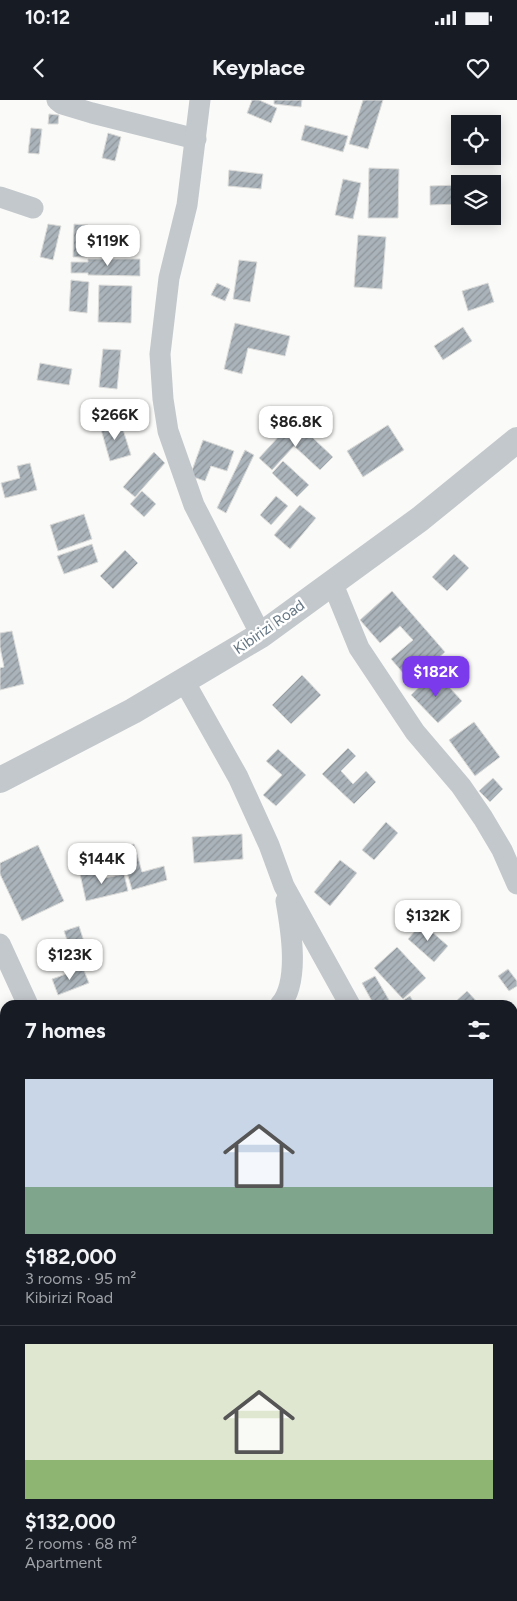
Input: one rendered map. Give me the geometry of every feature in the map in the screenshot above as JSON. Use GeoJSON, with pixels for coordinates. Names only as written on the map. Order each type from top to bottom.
{"type":"FeatureCollection","features":[{"type":"Feature","properties":{"kind":"street"},"geometry":{"type":"LineString","coordinates":[[57,100],[62,104],[92,113],[196,139]]}},
{"type":"Feature","properties":{"kind":"street"},"geometry":{"type":"LineString","coordinates":[[200,100],[187,205],[169,278],[160,354],[163,399],[168,431],[194,505],[261,635]]}},
{"type":"Feature","properties":{"kind":"street"},"geometry":{"type":"LineString","coordinates":[[0,197],[33,208]]}},
{"type":"Feature","properties":{"kind":"street","name":"Kibirizi Road"},"geometry":{"type":"LineString","coordinates":[[0,780],[132,711],[261,635],[420,519],[517,440]]}},
{"type":"Feature","properties":{"kind":"street"},"geometry":{"type":"LineString","coordinates":[[332,582],[358,648],[414,732],[461,786],[502,850],[517,884]]}},
{"type":"Feature","properties":{"kind":"street"},"geometry":{"type":"LineString","coordinates":[[184,681],[238,777],[269,845],[284,886],[347,1000]]}},
{"type":"Feature","properties":{"kind":"street"},"geometry":{"type":"LineString","coordinates":[[283,1000],[288,991],[291,974],[292,938],[284,886]]}},
{"type":"Feature","properties":{"kind":"street"},"geometry":{"type":"LineString","coordinates":[[0,944],[26,1000]]}},
{"type":"Feature","properties":{"kind":"lane"},"geometry":{"type":"LineString","coordinates":[[0,1062],[0,1075]]}},
{"type":"Feature","properties":{"kind":"building"},"geometry":{"type":"Polygon","coordinates":[[[252,100],[259,100],[277,108],[271,123],[247,113],[252,100]]]}},
{"type":"Feature","properties":{"kind":"building"},"geometry":{"type":"Polygon","coordinates":[[[274,100],[302,100],[301,107],[274,104],[274,100]]]}},
{"type":"Feature","properties":{"kind":"building"},"geometry":{"type":"Polygon","coordinates":[[[363,100],[383,100],[368,149],[349,144],[363,100]]]}},
{"type":"Feature","properties":{"kind":"building"},"geometry":{"type":"Polygon","coordinates":[[[49,114],[59,115],[58,124],[48,124],[49,114]]]}},
{"type":"Feature","properties":{"kind":"building"},"geometry":{"type":"Polygon","coordinates":[[[305,125],[348,136],[343,152],[301,140],[305,125]]]}},
{"type":"Feature","properties":{"kind":"building"},"geometry":{"type":"Polygon","coordinates":[[[31,128],[42,129],[39,154],[28,153],[31,128]]]}},
{"type":"Feature","properties":{"kind":"building"},"geometry":{"type":"Polygon","coordinates":[[[108,133],[121,137],[115,161],[102,158],[108,133]]]}},
{"type":"Feature","properties":{"kind":"building"},"geometry":{"type":"Polygon","coordinates":[[[369,168],[399,169],[398,218],[368,218],[369,168]]]}},
{"type":"Feature","properties":{"kind":"building"},"geometry":{"type":"Polygon","coordinates":[[[229,170],[263,174],[261,189],[228,186],[229,170]]]}},
{"type":"Feature","properties":{"kind":"building"},"geometry":{"type":"Polygon","coordinates":[[[343,179],[361,183],[353,219],[335,215],[343,179]]]}},
{"type":"Feature","properties":{"kind":"building"},"geometry":{"type":"Polygon","coordinates":[[[451,185],[451,204],[430,205],[430,186],[451,185]]]}},
{"type":"Feature","properties":{"kind":"building"},"geometry":{"type":"Polygon","coordinates":[[[48,224],[61,226],[53,260],[40,257],[48,224]]]}},
{"type":"Feature","properties":{"kind":"building"},"geometry":{"type":"Polygon","coordinates":[[[74,224],[88,225],[87,257],[73,257],[74,224]]]}},
{"type":"Feature","properties":{"kind":"building"},"geometry":{"type":"Polygon","coordinates":[[[358,235],[386,237],[382,289],[354,287],[358,235]]]}},
{"type":"Feature","properties":{"kind":"building"},"geometry":{"type":"Polygon","coordinates":[[[88,259],[140,259],[140,276],[71,273],[71,262],[88,262],[88,259]]]}},
{"type":"Feature","properties":{"kind":"building"},"geometry":{"type":"Polygon","coordinates":[[[239,260],[257,262],[250,302],[233,299],[239,260]]]}},
{"type":"Feature","properties":{"kind":"building"},"geometry":{"type":"Polygon","coordinates":[[[71,280],[89,282],[87,313],[69,311],[71,280]]]}},
{"type":"Feature","properties":{"kind":"building"},"geometry":{"type":"Polygon","coordinates":[[[217,283],[230,289],[225,301],[211,295],[217,283]]]}},
{"type":"Feature","properties":{"kind":"building"},"geometry":{"type":"Polygon","coordinates":[[[488,283],[494,302],[468,311],[462,291],[488,283]]]}},
{"type":"Feature","properties":{"kind":"building"},"geometry":{"type":"Polygon","coordinates":[[[99,285],[132,286],[131,323],[98,322],[99,285]]]}},
{"type":"Feature","properties":{"kind":"building"},"geometry":{"type":"Polygon","coordinates":[[[235,323],[290,336],[285,356],[248,348],[242,374],[224,369],[235,323]]]}},
{"type":"Feature","properties":{"kind":"building"},"geometry":{"type":"Polygon","coordinates":[[[463,327],[472,341],[443,360],[434,346],[463,327]]]}},
{"type":"Feature","properties":{"kind":"building"},"geometry":{"type":"Polygon","coordinates":[[[103,349],[121,350],[117,389],[99,387],[103,349]]]}},
{"type":"Feature","properties":{"kind":"building"},"geometry":{"type":"Polygon","coordinates":[[[40,363],[72,369],[69,385],[37,380],[40,363]]]}},
{"type":"Feature","properties":{"kind":"building"},"geometry":{"type":"Polygon","coordinates":[[[120,420],[131,455],[110,461],[100,426],[120,420]]]}},
{"type":"Feature","properties":{"kind":"building"},"geometry":{"type":"Polygon","coordinates":[[[294,420],[333,457],[320,470],[294,446],[272,470],[259,458],[294,420]]]}},
{"type":"Feature","properties":{"kind":"building"},"geometry":{"type":"Polygon","coordinates":[[[388,425],[404,450],[363,477],[347,451],[388,425]]]}},
{"type":"Feature","properties":{"kind":"building"},"geometry":{"type":"Polygon","coordinates":[[[203,440],[234,451],[227,471],[211,466],[205,481],[190,476],[203,440]]]}},
{"type":"Feature","properties":{"kind":"building"},"geometry":{"type":"Polygon","coordinates":[[[245,450],[254,455],[226,513],[217,508],[245,450]]]}},
{"type":"Feature","properties":{"kind":"building"},"geometry":{"type":"Polygon","coordinates":[[[154,452],[165,463],[135,497],[123,487],[154,452]]]}},
{"type":"Feature","properties":{"kind":"building"},"geometry":{"type":"Polygon","coordinates":[[[283,461],[309,485],[297,497],[272,473],[283,461]]]}},
{"type":"Feature","properties":{"kind":"building"},"geometry":{"type":"Polygon","coordinates":[[[30,463],[37,490],[5,498],[1,483],[20,478],[17,466],[30,463]]]}},
{"type":"Feature","properties":{"kind":"building"},"geometry":{"type":"Polygon","coordinates":[[[142,491],[156,504],[144,517],[130,504],[142,491]]]}},
{"type":"Feature","properties":{"kind":"building"},"geometry":{"type":"Polygon","coordinates":[[[276,496],[288,506],[271,525],[260,515],[276,496]]]}},
{"type":"Feature","properties":{"kind":"building"},"geometry":{"type":"Polygon","coordinates":[[[300,505],[316,518],[290,549],[274,535],[300,505]]]}},
{"type":"Feature","properties":{"kind":"building"},"geometry":{"type":"Polygon","coordinates":[[[84,514],[92,539],[58,551],[50,525],[84,514]]]}},
{"type":"Feature","properties":{"kind":"building"},"geometry":{"type":"Polygon","coordinates":[[[92,544],[98,562],[64,574],[57,556],[92,544]]]}},
{"type":"Feature","properties":{"kind":"building"},"geometry":{"type":"Polygon","coordinates":[[[125,550],[138,563],[113,589],[100,576],[125,550]]]}},
{"type":"Feature","properties":{"kind":"building"},"geometry":{"type":"Polygon","coordinates":[[[454,554],[469,568],[447,591],[432,577],[454,554]]]}},
{"type":"Feature","properties":{"kind":"building"},"geometry":{"type":"Polygon","coordinates":[[[392,591],[445,652],[411,682],[391,659],[413,640],[400,626],[380,643],[360,620],[392,591]]]}},
{"type":"Feature","properties":{"kind":"building"},"geometry":{"type":"Polygon","coordinates":[[[12,631],[24,684],[0,690],[0,668],[4,667],[0,647],[0,633],[12,631]]]}},
{"type":"Feature","properties":{"kind":"building"},"geometry":{"type":"Polygon","coordinates":[[[435,672],[462,701],[438,723],[411,695],[435,672]]]}},
{"type":"Feature","properties":{"kind":"building"},"geometry":{"type":"Polygon","coordinates":[[[302,675],[321,695],[291,724],[272,705],[302,675]]]}},
{"type":"Feature","properties":{"kind":"building"},"geometry":{"type":"Polygon","coordinates":[[[474,722],[500,757],[475,776],[449,740],[474,722]]]}},
{"type":"Feature","properties":{"kind":"building"},"geometry":{"type":"Polygon","coordinates":[[[348,748],[356,756],[341,771],[353,784],[366,771],[376,782],[354,804],[322,774],[348,748]]]}},
{"type":"Feature","properties":{"kind":"building"},"geometry":{"type":"Polygon","coordinates":[[[278,749],[306,775],[276,806],[263,795],[282,775],[266,761],[278,749]]]}},
{"type":"Feature","properties":{"kind":"building"},"geometry":{"type":"Polygon","coordinates":[[[493,778],[503,789],[490,802],[479,791],[493,778]]]}},
{"type":"Feature","properties":{"kind":"building"},"geometry":{"type":"Polygon","coordinates":[[[386,822],[398,833],[374,860],[362,850],[386,822]]]}},
{"type":"Feature","properties":{"kind":"building"},"geometry":{"type":"Polygon","coordinates":[[[242,834],[243,859],[194,863],[192,837],[242,834]]]}},
{"type":"Feature","properties":{"kind":"building"},"geometry":{"type":"Polygon","coordinates":[[[134,844],[142,872],[164,866],[167,880],[132,890],[120,848],[134,844]]]}},
{"type":"Feature","properties":{"kind":"building"},"geometry":{"type":"Polygon","coordinates":[[[38,845],[64,901],[22,921],[0,874],[0,863],[38,845]]]}},
{"type":"Feature","properties":{"kind":"building"},"geometry":{"type":"Polygon","coordinates":[[[340,860],[357,873],[330,906],[314,892],[340,860]]]}},
{"type":"Feature","properties":{"kind":"building"},"geometry":{"type":"Polygon","coordinates":[[[98,870],[100,879],[124,874],[128,891],[86,901],[80,874],[98,870]]]}},
{"type":"Feature","properties":{"kind":"building"},"geometry":{"type":"Polygon","coordinates":[[[422,923],[448,946],[434,962],[408,939],[422,923]]]}},
{"type":"Feature","properties":{"kind":"building"},"geometry":{"type":"Polygon","coordinates":[[[79,926],[91,963],[76,968],[64,931],[79,926]]]}},
{"type":"Feature","properties":{"kind":"building"},"geometry":{"type":"Polygon","coordinates":[[[397,947],[426,978],[403,999],[374,968],[397,947]]]}},
{"type":"Feature","properties":{"kind":"building"},"geometry":{"type":"Polygon","coordinates":[[[83,968],[89,983],[58,995],[52,979],[83,968]]]}},
{"type":"Feature","properties":{"kind":"building"},"geometry":{"type":"Polygon","coordinates":[[[508,969],[517,981],[517,986],[509,991],[498,976],[508,969]]]}},
{"type":"Feature","properties":{"kind":"building"},"geometry":{"type":"Polygon","coordinates":[[[375,976],[389,1000],[371,1000],[362,983],[375,976]]]}},
{"type":"Feature","properties":{"kind":"building"},"geometry":{"type":"Polygon","coordinates":[[[467,991],[475,1000],[457,1000],[467,991]]]}},
{"type":"Feature","properties":{"kind":"building"},"geometry":{"type":"Polygon","coordinates":[[[410,996],[412,1000],[404,1000],[410,996]]]}}]}
